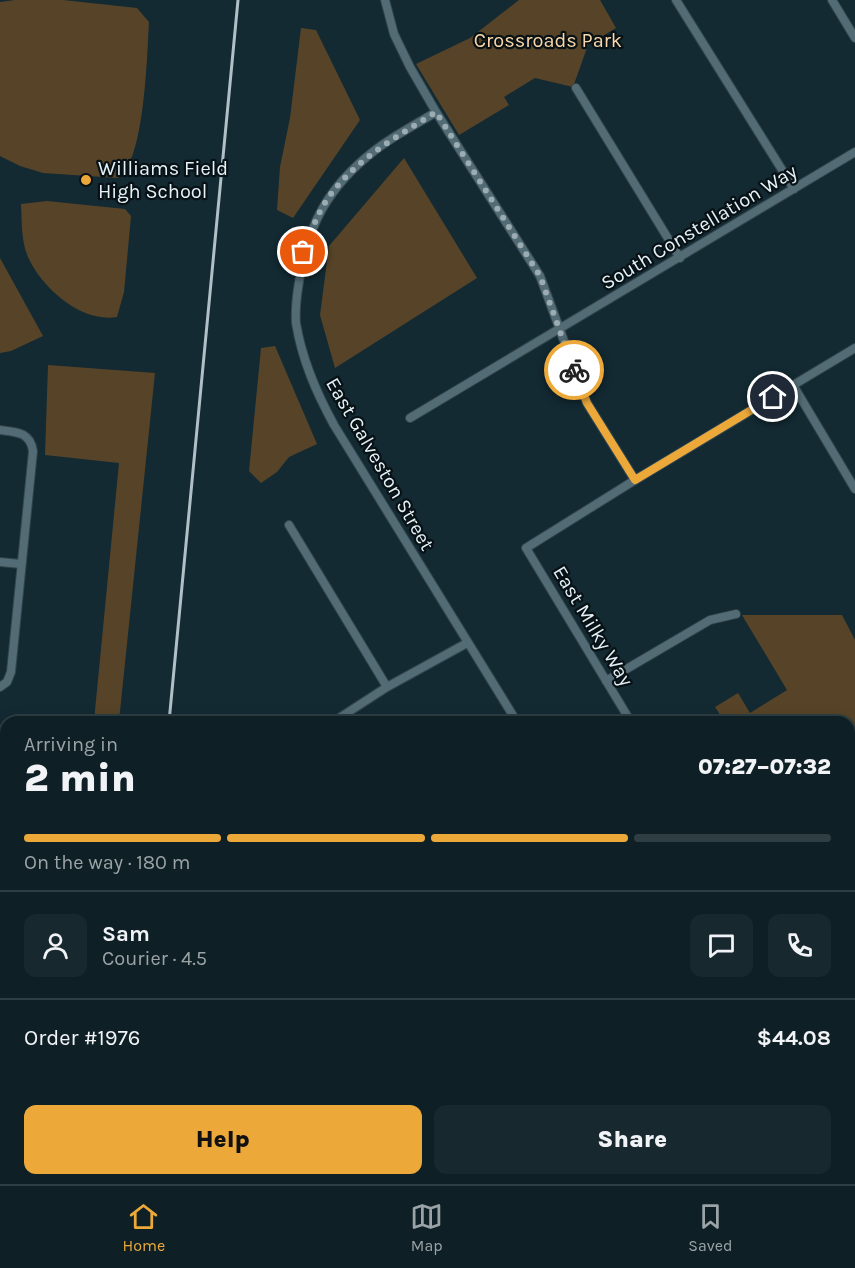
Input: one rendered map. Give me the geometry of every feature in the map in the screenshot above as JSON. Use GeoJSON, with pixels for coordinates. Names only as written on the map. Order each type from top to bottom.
{"type":"FeatureCollection","features":[{"type":"Feature","properties":{"kind":"street"},"geometry":{"type":"LineString","coordinates":[[385,0],[394,34],[436,112],[540,276],[587,403],[635,480],[855,348]]}},
{"type":"Feature","properties":{"kind":"street"},"geometry":{"type":"LineString","coordinates":[[676,0],[794,189]]}},
{"type":"Feature","properties":{"kind":"street"},"geometry":{"type":"LineString","coordinates":[[832,0],[855,38]]}},
{"type":"Feature","properties":{"kind":"street"},"geometry":{"type":"LineString","coordinates":[[576,88],[680,258]]}},
{"type":"Feature","properties":{"kind":"street","name":"East Galveston Street"},"geometry":{"type":"LineString","coordinates":[[436,112],[374,151],[345,177],[330,195],[314,223],[303,252],[296,321],[304,358],[314,387],[334,425],[513,716]]}},
{"type":"Feature","properties":{"kind":"street","name":"South Constellation Way"},"geometry":{"type":"LineString","coordinates":[[410,418],[855,152]]}},
{"type":"Feature","properties":{"kind":"street"},"geometry":{"type":"LineString","coordinates":[[793,385],[855,489]]}},
{"type":"Feature","properties":{"kind":"street"},"geometry":{"type":"LineString","coordinates":[[0,430],[18,432],[28,438],[33,451],[11,672],[3,686]]}},
{"type":"Feature","properties":{"kind":"street","name":"East Milky Way"},"geometry":{"type":"LineString","coordinates":[[627,716],[526,548],[635,480]]}},
{"type":"Feature","properties":{"kind":"street"},"geometry":{"type":"LineString","coordinates":[[289,525],[387,687]]}},
{"type":"Feature","properties":{"kind":"street"},"geometry":{"type":"LineString","coordinates":[[0,562],[21,564]]}},
{"type":"Feature","properties":{"kind":"street"},"geometry":{"type":"LineString","coordinates":[[606,681],[710,620],[736,614]]}},
{"type":"Feature","properties":{"kind":"street"},"geometry":{"type":"LineString","coordinates":[[342,716],[387,687],[467,643]]}},
{"type":"Feature","properties":{"kind":"green space"},"geometry":{"type":"Polygon","coordinates":[[[63,0],[137,8],[149,22],[139,130],[127,168],[118,178],[43,173],[20,166],[0,156],[0,2],[63,0]]]}},
{"type":"Feature","properties":{"kind":"green space","name":"Crossroads Park"},"geometry":{"type":"Polygon","coordinates":[[[519,0],[600,0],[616,28],[588,45],[573,87],[535,78],[504,97],[509,105],[459,135],[416,64],[470,38],[519,0]]]}},
{"type":"Feature","properties":{"kind":"green space"},"geometry":{"type":"Polygon","coordinates":[[[301,28],[316,30],[360,120],[293,218],[277,210],[280,167],[290,118],[301,28]]]}},
{"type":"Feature","properties":{"kind":"green space"},"geometry":{"type":"Polygon","coordinates":[[[404,158],[477,278],[335,368],[320,315],[329,246],[404,158]]]}},
{"type":"Feature","properties":{"kind":"green space"},"geometry":{"type":"Polygon","coordinates":[[[47,201],[125,209],[131,216],[124,292],[117,317],[90,315],[77,309],[54,292],[35,270],[29,259],[22,233],[21,204],[47,201]]]}},
{"type":"Feature","properties":{"kind":"green space"},"geometry":{"type":"Polygon","coordinates":[[[0,258],[43,336],[11,351],[0,353],[0,258]]]}},
{"type":"Feature","properties":{"kind":"green space"},"geometry":{"type":"Polygon","coordinates":[[[275,346],[317,444],[289,457],[277,472],[261,483],[249,471],[261,348],[275,346]]]}},
{"type":"Feature","properties":{"kind":"green space"},"geometry":{"type":"Polygon","coordinates":[[[48,365],[155,373],[120,716],[94,716],[119,463],[45,455],[48,365]]]}},
{"type":"Feature","properties":{"kind":"green space"},"geometry":{"type":"Polygon","coordinates":[[[742,615],[842,615],[855,640],[855,716],[721,716],[715,707],[738,693],[750,713],[787,690],[742,615]]]}},
{"type":"Feature","properties":{"kind":"railway"},"geometry":{"type":"LineString","coordinates":[[170,716],[238,0]]}},
{"type":"Feature","properties":{"kind":"way so far"},"geometry":{"type":"LineString","coordinates":[[303,252],[314,223],[330,195],[345,177],[374,151],[436,112],[540,276],[574,370]]}},
{"type":"Feature","properties":{"kind":"place","name":"Williams Field High School"},"geometry":{"type":"Point","coordinates":[86,180]}},
{"type":"Feature","properties":{"kind":"route"},"geometry":{"type":"LineString","coordinates":[[574,370],[587,403],[635,480],[773,397]]}}]}
